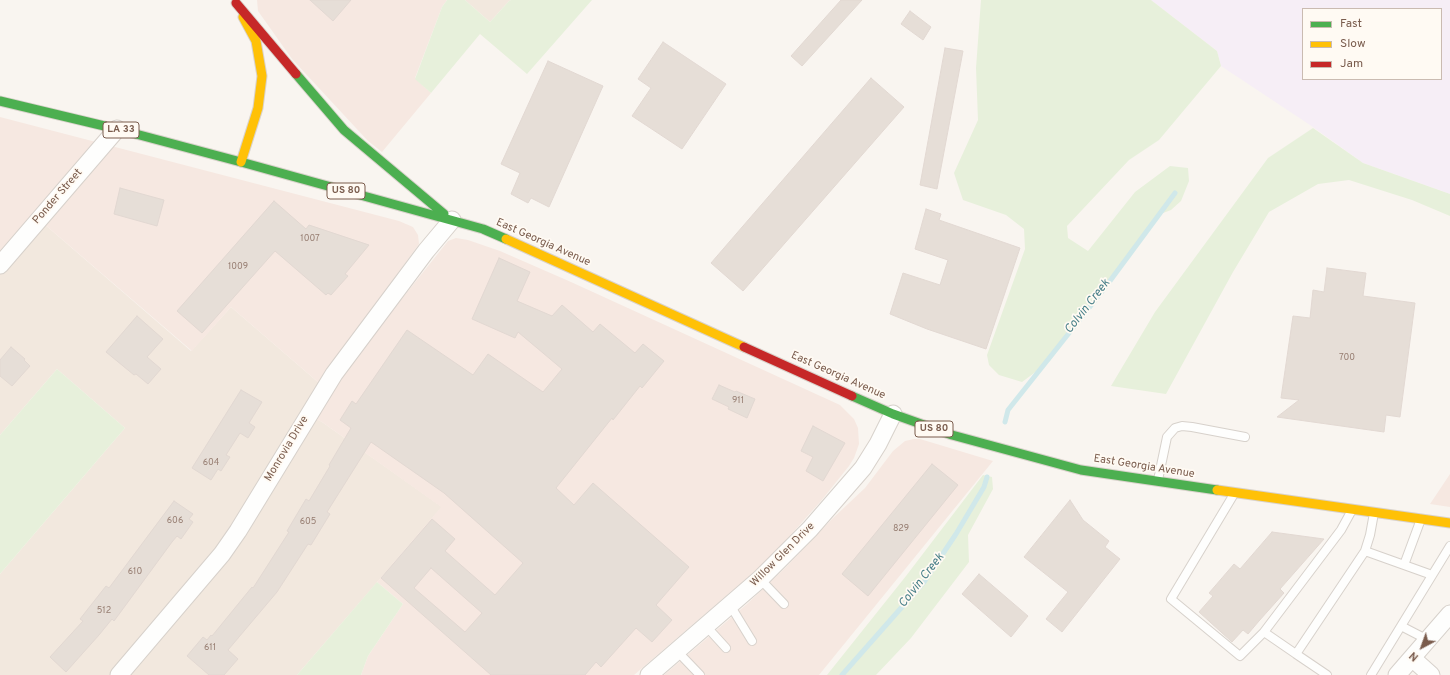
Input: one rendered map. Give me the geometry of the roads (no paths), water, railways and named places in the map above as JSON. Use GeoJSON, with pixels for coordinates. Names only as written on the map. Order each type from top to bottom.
{"type":"FeatureCollection","features":[{"type":"Feature","properties":{"kind":"main road"},"geometry":{"type":"LineString","coordinates":[[236,1],[256,41],[262,76],[258,108],[241,162]]}},
{"type":"Feature","properties":{"kind":"main road"},"geometry":{"type":"LineString","coordinates":[[236,1],[344,130],[452,220]]}},
{"type":"Feature","properties":{"kind":"main road","name":"LA 33"},"geometry":{"type":"LineString","coordinates":[[0,101],[117,129],[241,162]]}},
{"type":"Feature","properties":{"kind":"main road","name":"East Georgia Avenue"},"geometry":{"type":"LineString","coordinates":[[241,162],[483,229],[893,414],[952,435],[1017,454],[1081,470],[1450,523]]}},
{"type":"Feature","properties":{"kind":"street","name":"Ponder Street"},"geometry":{"type":"LineString","coordinates":[[0,265],[117,129]]}},
{"type":"Feature","properties":{"kind":"street","name":"Monrovia Drive"},"geometry":{"type":"LineString","coordinates":[[119,675],[222,554],[238,531],[334,374],[426,251],[452,220]]}},
{"type":"Feature","properties":{"kind":"street","name":"Willow Glen Drive"},"geometry":{"type":"LineString","coordinates":[[650,675],[760,579],[810,529],[863,468],[878,444],[893,414]]}},
{"type":"Feature","properties":{"kind":"street"},"geometry":{"type":"LineString","coordinates":[[1397,675],[1450,614]]}},
{"type":"Feature","properties":{"kind":"street"},"geometry":{"type":"LineString","coordinates":[[1412,658],[1431,675]]}},
{"type":"Feature","properties":{"kind":"lane"},"geometry":{"type":"LineString","coordinates":[[1158,481],[1166,441],[1171,431],[1175,428],[1182,426],[1192,427],[1244,437]]}},
{"type":"Feature","properties":{"kind":"lane"},"geometry":{"type":"LineString","coordinates":[[1235,492],[1171,599],[1240,656],[1264,632],[1341,530],[1352,509]]}},
{"type":"Feature","properties":{"kind":"lane"},"geometry":{"type":"LineString","coordinates":[[1296,654],[1365,551],[1375,512]]}},
{"type":"Feature","properties":{"kind":"lane"},"geometry":{"type":"LineString","coordinates":[[1404,565],[1421,519]]}},
{"type":"Feature","properties":{"kind":"lane"},"geometry":{"type":"LineString","coordinates":[[1371,675],[1450,546]]}},
{"type":"Feature","properties":{"kind":"lane"},"geometry":{"type":"LineString","coordinates":[[1365,551],[1432,575]]}},
{"type":"Feature","properties":{"kind":"lane"},"geometry":{"type":"LineString","coordinates":[[760,579],[784,604]]}},
{"type":"Feature","properties":{"kind":"lane"},"geometry":{"type":"LineString","coordinates":[[730,605],[752,641]]}},
{"type":"Feature","properties":{"kind":"lane"},"geometry":{"type":"LineString","coordinates":[[706,626],[726,648]]}},
{"type":"Feature","properties":{"kind":"lane"},"geometry":{"type":"LineString","coordinates":[[1401,626],[1428,640]]}},
{"type":"Feature","properties":{"kind":"lane"},"geometry":{"type":"LineString","coordinates":[[1264,632],[1328,675]]}},
{"type":"Feature","properties":{"kind":"lane"},"geometry":{"type":"LineString","coordinates":[[678,651],[700,675]]}},
{"type":"Feature","properties":{"kind":"waterway","name":"Colvin Creek"},"geometry":{"type":"LineString","coordinates":[[1005,422],[1008,410],[1104,289],[1175,193]]}},
{"type":"Feature","properties":{"kind":"waterway","name":"Colvin Creek"},"geometry":{"type":"LineString","coordinates":[[842,675],[924,582],[956,534],[984,487],[987,477]]}}]}
